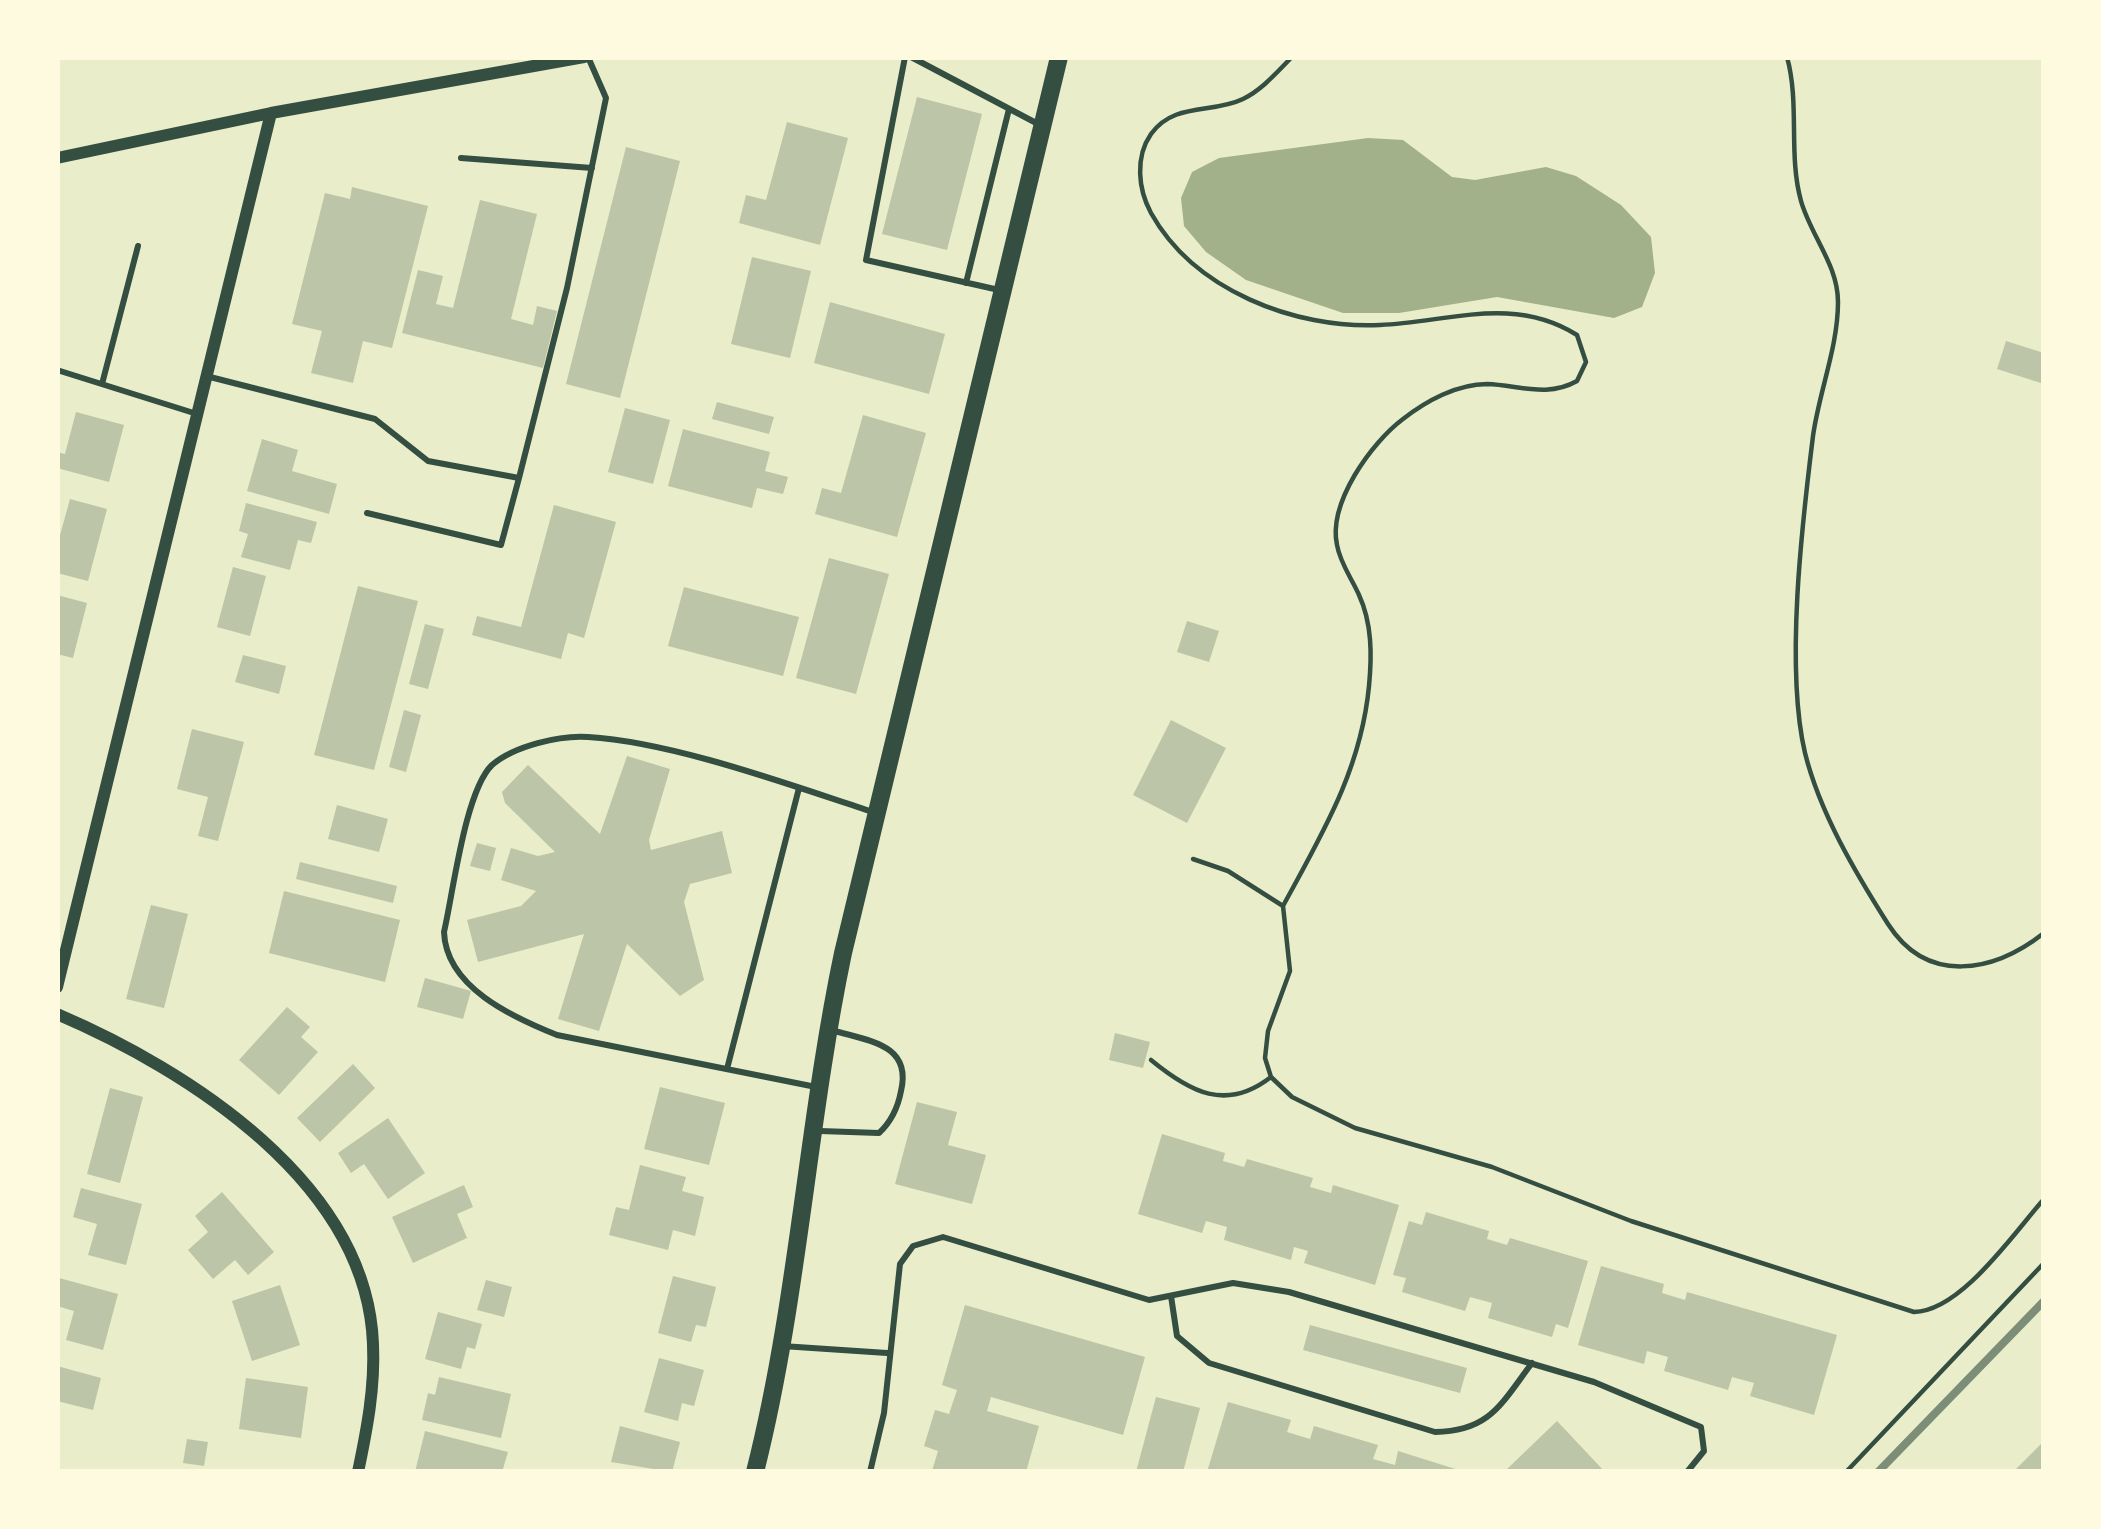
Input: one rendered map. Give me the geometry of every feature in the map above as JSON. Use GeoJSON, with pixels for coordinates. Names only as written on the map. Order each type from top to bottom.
{"type":"FeatureCollection","features":[{"type":"Feature","properties":{"kind":"main road"},"geometry":{"type":"LineString","coordinates":[[755,1472],[780,1346],[827,1029],[1059,57]]}},
{"type":"Feature","properties":{"kind":"street"},"geometry":{"type":"LineString","coordinates":[[57,158],[271,113],[586,57]]}},
{"type":"Feature","properties":{"kind":"street"},"geometry":{"type":"LineString","coordinates":[[57,987],[271,113]]}},
{"type":"Feature","properties":{"kind":"street"},"geometry":{"type":"LineString","coordinates":[[57,1014],[138,1049],[189,1080],[265,1143],[321,1204],[355,1267],[373,1340],[371,1410],[358,1472]]}},
{"type":"Feature","properties":{"kind":"lane"},"geometry":{"type":"LineString","coordinates":[[367,513],[501,545],[607,98],[586,57]]}},
{"type":"Feature","properties":{"kind":"lane"},"geometry":{"type":"LineString","coordinates":[[1003,291],[866,260],[908,57],[1042,127]]}},
{"type":"Feature","properties":{"kind":"lane"},"geometry":{"type":"LineString","coordinates":[[966,283],[1009,109]]}},
{"type":"Feature","properties":{"kind":"lane"},"geometry":{"type":"LineString","coordinates":[[461,158],[592,168]]}},
{"type":"Feature","properties":{"kind":"lane"},"geometry":{"type":"LineString","coordinates":[[103,384],[138,246]]}},
{"type":"Feature","properties":{"kind":"lane"},"geometry":{"type":"LineString","coordinates":[[57,370],[197,414]]}},
{"type":"Feature","properties":{"kind":"lane"},"geometry":{"type":"LineString","coordinates":[[206,376],[375,419],[428,461],[519,478]]}},
{"type":"Feature","properties":{"kind":"lane"},"geometry":{"type":"LineString","coordinates":[[816,1087],[557,1035],[517,1019],[467,982],[445,954],[444,932],[476,793],[491,766],[523,748],[585,736],[799,788],[878,814]]}},
{"type":"Feature","properties":{"kind":"lane"},"geometry":{"type":"LineString","coordinates":[[727,1070],[799,788]]}},
{"type":"Feature","properties":{"kind":"lane"},"geometry":{"type":"LineString","coordinates":[[810,1130],[879,1132],[898,1104],[905,1072],[899,1057],[886,1046],[827,1029]]}},
{"type":"Feature","properties":{"kind":"lane"},"geometry":{"type":"LineString","coordinates":[[871,1472],[884,1413],[886,1353],[900,1264],[913,1246],[944,1237],[1149,1300],[1233,1283],[1289,1292],[1594,1382],[1701,1427],[1704,1451],[1687,1472]]}},
{"type":"Feature","properties":{"kind":"lane"},"geometry":{"type":"LineString","coordinates":[[1172,1296],[1177,1336],[1209,1363],[1436,1432],[1465,1432],[1490,1418],[1532,1364]]}},
{"type":"Feature","properties":{"kind":"lane"},"geometry":{"type":"LineString","coordinates":[[780,1346],[886,1353]]}},
{"type":"Feature","properties":{"kind":"path"},"geometry":{"type":"LineString","coordinates":[[1292,57],[1244,98],[1180,112],[1149,137],[1142,158],[1143,196],[1182,255],[1219,285],[1317,319],[1376,325],[1510,312],[1568,329],[1587,351],[1582,374],[1568,386],[1543,391],[1488,384],[1447,393],[1404,418],[1365,460],[1340,510],[1335,533],[1370,634],[1366,713],[1334,818],[1283,906],[1290,971],[1268,1031],[1265,1058],[1270,1077],[1308,1107],[1355,1128],[1492,1167],[1643,1225],[1914,1312],[1930,1312],[1954,1298],[2044,1199]]}},
{"type":"Feature","properties":{"kind":"path"},"geometry":{"type":"LineString","coordinates":[[1787,57],[1794,81],[1802,203],[1838,296],[1813,434],[1801,569],[1798,699],[1810,771],[1876,903],[1915,954],[1937,966],[1967,968],[2019,951],[2044,933]]}},
{"type":"Feature","properties":{"kind":"path"},"geometry":{"type":"LineString","coordinates":[[1193,860],[1228,872],[1283,906]]}},
{"type":"Feature","properties":{"kind":"path"},"geometry":{"type":"LineString","coordinates":[[1151,1060],[1183,1086],[1220,1099],[1240,1095],[1270,1077]]}},
{"type":"Feature","properties":{"kind":"path"},"geometry":{"type":"LineString","coordinates":[[1846,1472],[2044,1263]]}},
{"type":"Feature","properties":{"kind":"shaded area"},"geometry":{"type":"Polygon","coordinates":[[[1368,138],[1403,140],[1452,177],[1475,180],[1546,167],[1576,176],[1621,205],[1651,237],[1655,273],[1642,307],[1614,318],[1497,297],[1399,313],[1343,313],[1246,280],[1206,252],[1184,226],[1181,198],[1192,172],[1219,158],[1368,138]]]}},
{"type":"Feature","properties":{"kind":"building"},"geometry":{"type":"Polygon","coordinates":[[[917,97],[982,114],[947,250],[882,234],[917,97]]]}},
{"type":"Feature","properties":{"kind":"building"},"geometry":{"type":"Polygon","coordinates":[[[787,122],[848,138],[820,245],[739,223],[746,195],[766,200],[787,122]]]}},
{"type":"Feature","properties":{"kind":"building"},"geometry":{"type":"Polygon","coordinates":[[[626,147],[680,161],[620,398],[566,384],[626,147]]]}},
{"type":"Feature","properties":{"kind":"building"},"geometry":{"type":"Polygon","coordinates":[[[352,187],[428,206],[392,348],[363,341],[353,383],[311,373],[322,331],[292,324],[325,193],[350,199],[352,187]]]}},
{"type":"Feature","properties":{"kind":"building"},"geometry":{"type":"Polygon","coordinates":[[[480,200],[537,214],[511,319],[533,325],[537,306],[557,311],[543,368],[402,333],[418,270],[443,276],[436,304],[453,308],[480,200]]]}},
{"type":"Feature","properties":{"kind":"building"},"geometry":{"type":"Polygon","coordinates":[[[752,257],[811,271],[790,358],[731,344],[752,257]]]}},
{"type":"Feature","properties":{"kind":"building"},"geometry":{"type":"Polygon","coordinates":[[[830,302],[945,334],[929,394],[814,363],[830,302]]]}},
{"type":"Feature","properties":{"kind":"building"},"geometry":{"type":"Polygon","coordinates":[[[2006,341],[2044,353],[2044,384],[1997,369],[2006,341]]]}},
{"type":"Feature","properties":{"kind":"building"},"geometry":{"type":"Polygon","coordinates":[[[717,402],[774,417],[769,434],[712,419],[717,402]]]}},
{"type":"Feature","properties":{"kind":"building"},"geometry":{"type":"Polygon","coordinates":[[[625,408],[670,420],[653,484],[608,472],[625,408]]]}},
{"type":"Feature","properties":{"kind":"building"},"geometry":{"type":"Polygon","coordinates":[[[76,412],[124,425],[109,482],[57,468],[57,452],[65,454],[76,412]]]}},
{"type":"Feature","properties":{"kind":"building"},"geometry":{"type":"Polygon","coordinates":[[[863,415],[926,433],[897,537],[815,514],[822,488],[841,493],[863,415]]]}},
{"type":"Feature","properties":{"kind":"building"},"geometry":{"type":"Polygon","coordinates":[[[683,429],[770,452],[765,471],[788,477],[783,494],[757,488],[752,508],[668,486],[683,429]]]}},
{"type":"Feature","properties":{"kind":"building"},"geometry":{"type":"Polygon","coordinates":[[[262,439],[298,450],[292,471],[337,484],[329,514],[247,491],[262,439]]]}},
{"type":"Feature","properties":{"kind":"building"},"geometry":{"type":"Polygon","coordinates":[[[70,499],[107,509],[88,581],[57,573],[57,546],[70,499]]]}},
{"type":"Feature","properties":{"kind":"building"},"geometry":{"type":"Polygon","coordinates":[[[246,503],[317,522],[311,543],[298,540],[290,570],[241,557],[248,534],[239,531],[246,503]]]}},
{"type":"Feature","properties":{"kind":"building"},"geometry":{"type":"Polygon","coordinates":[[[554,505],[616,522],[584,638],[568,633],[561,659],[472,635],[477,616],[521,627],[554,505]]]}},
{"type":"Feature","properties":{"kind":"building"},"geometry":{"type":"Polygon","coordinates":[[[829,558],[889,574],[856,694],[796,678],[829,558]]]}},
{"type":"Feature","properties":{"kind":"building"},"geometry":{"type":"Polygon","coordinates":[[[233,567],[266,576],[250,636],[217,627],[233,567]]]}},
{"type":"Feature","properties":{"kind":"building"},"geometry":{"type":"Polygon","coordinates":[[[358,586],[418,601],[374,770],[314,755],[358,586]]]}},
{"type":"Feature","properties":{"kind":"building"},"geometry":{"type":"Polygon","coordinates":[[[684,587],[799,617],[783,676],[668,646],[684,587]]]}},
{"type":"Feature","properties":{"kind":"building"},"geometry":{"type":"Polygon","coordinates":[[[57,595],[87,603],[73,658],[57,654],[57,595]]]}},
{"type":"Feature","properties":{"kind":"building"},"geometry":{"type":"Polygon","coordinates":[[[1187,621],[1219,631],[1209,662],[1177,652],[1187,621]]]}},
{"type":"Feature","properties":{"kind":"building"},"geometry":{"type":"Polygon","coordinates":[[[425,624],[444,629],[428,689],[409,684],[425,624]]]}},
{"type":"Feature","properties":{"kind":"building"},"geometry":{"type":"Polygon","coordinates":[[[243,655],[286,666],[279,694],[235,682],[243,655]]]}},
{"type":"Feature","properties":{"kind":"building"},"geometry":{"type":"Polygon","coordinates":[[[404,710],[421,715],[406,772],[389,767],[404,710]]]}},
{"type":"Feature","properties":{"kind":"building"},"geometry":{"type":"Polygon","coordinates":[[[1171,720],[1226,748],[1187,823],[1133,795],[1171,720]]]}},
{"type":"Feature","properties":{"kind":"building"},"geometry":{"type":"Polygon","coordinates":[[[192,729],[244,742],[218,841],[198,836],[208,797],[177,789],[192,729]]]}},
{"type":"Feature","properties":{"kind":"building"},"geometry":{"type":"Polygon","coordinates":[[[627,756],[670,769],[649,840],[651,850],[722,831],[732,873],[690,884],[684,902],[704,980],[680,996],[627,944],[599,1031],[558,1019],[584,934],[478,962],[467,920],[521,906],[536,891],[501,880],[511,848],[538,856],[555,852],[505,803],[502,792],[528,765],[600,834],[627,756]]]}},
{"type":"Feature","properties":{"kind":"building"},"geometry":{"type":"Polygon","coordinates":[[[337,805],[388,819],[379,852],[328,839],[337,805]]]}},
{"type":"Feature","properties":{"kind":"building"},"geometry":{"type":"Polygon","coordinates":[[[477,843],[496,848],[490,871],[470,866],[477,843]]]}},
{"type":"Feature","properties":{"kind":"building"},"geometry":{"type":"Polygon","coordinates":[[[300,862],[397,886],[393,903],[296,879],[300,862]]]}},
{"type":"Feature","properties":{"kind":"building"},"geometry":{"type":"Polygon","coordinates":[[[284,891],[400,920],[385,982],[269,953],[284,891]]]}},
{"type":"Feature","properties":{"kind":"building"},"geometry":{"type":"Polygon","coordinates":[[[151,905],[188,914],[164,1008],[126,999],[151,905]]]}},
{"type":"Feature","properties":{"kind":"building"},"geometry":{"type":"Polygon","coordinates":[[[425,978],[471,991],[463,1019],[417,1007],[425,978]]]}},
{"type":"Feature","properties":{"kind":"building"},"geometry":{"type":"Polygon","coordinates":[[[287,1007],[310,1027],[301,1037],[318,1052],[279,1095],[239,1060],[287,1007]]]}},
{"type":"Feature","properties":{"kind":"building"},"geometry":{"type":"Polygon","coordinates":[[[1115,1033],[1150,1042],[1143,1068],[1109,1060],[1115,1033]]]}},
{"type":"Feature","properties":{"kind":"building"},"geometry":{"type":"Polygon","coordinates":[[[353,1064],[375,1088],[320,1142],[297,1118],[353,1064]]]}},
{"type":"Feature","properties":{"kind":"building"},"geometry":{"type":"Polygon","coordinates":[[[660,1087],[725,1103],[709,1165],[644,1149],[660,1087]]]}},
{"type":"Feature","properties":{"kind":"building"},"geometry":{"type":"Polygon","coordinates":[[[110,1088],[143,1097],[120,1183],[87,1174],[110,1088]]]}},
{"type":"Feature","properties":{"kind":"building"},"geometry":{"type":"Polygon","coordinates":[[[917,1102],[957,1112],[948,1145],[986,1155],[972,1204],[895,1184],[917,1102]]]}},
{"type":"Feature","properties":{"kind":"building"},"geometry":{"type":"Polygon","coordinates":[[[388,1118],[425,1173],[388,1199],[364,1164],[351,1173],[338,1153],[388,1118]]]}},
{"type":"Feature","properties":{"kind":"building"},"geometry":{"type":"Polygon","coordinates":[[[1162,1134],[1225,1153],[1223,1161],[1244,1167],[1247,1159],[1313,1178],[1310,1187],[1331,1193],[1333,1185],[1399,1205],[1375,1285],[1304,1263],[1308,1251],[1294,1247],[1291,1260],[1224,1240],[1227,1227],[1206,1221],[1202,1233],[1138,1214],[1162,1134]]]}},
{"type":"Feature","properties":{"kind":"building"},"geometry":{"type":"Polygon","coordinates":[[[640,1165],[686,1177],[682,1191],[704,1197],[695,1236],[673,1230],[668,1250],[609,1235],[616,1207],[629,1210],[640,1165]]]}},
{"type":"Feature","properties":{"kind":"building"},"geometry":{"type":"Polygon","coordinates":[[[464,1185],[473,1207],[457,1214],[467,1238],[413,1263],[392,1217],[464,1185]]]}},
{"type":"Feature","properties":{"kind":"building"},"geometry":{"type":"Polygon","coordinates":[[[81,1188],[142,1204],[126,1265],[88,1255],[97,1224],[73,1217],[81,1188]]]}},
{"type":"Feature","properties":{"kind":"building"},"geometry":{"type":"Polygon","coordinates":[[[222,1192],[274,1252],[248,1275],[235,1260],[213,1279],[188,1250],[208,1232],[195,1216],[222,1192]]]}},
{"type":"Feature","properties":{"kind":"building"},"geometry":{"type":"Polygon","coordinates":[[[1426,1212],[1489,1231],[1487,1239],[1507,1245],[1510,1238],[1588,1261],[1568,1328],[1556,1324],[1552,1337],[1488,1318],[1492,1303],[1470,1297],[1465,1311],[1402,1292],[1406,1278],[1393,1275],[1409,1221],[1422,1225],[1426,1212]]]}},
{"type":"Feature","properties":{"kind":"building"},"geometry":{"type":"Polygon","coordinates":[[[1601,1266],[1664,1284],[1662,1293],[1685,1300],[1687,1292],[1837,1335],[1814,1415],[1750,1396],[1754,1383],[1732,1377],[1728,1390],[1664,1371],[1668,1357],[1647,1351],[1644,1364],[1578,1345],[1601,1266]]]}},
{"type":"Feature","properties":{"kind":"building"},"geometry":{"type":"Polygon","coordinates":[[[673,1276],[716,1287],[706,1327],[696,1325],[691,1342],[658,1333],[673,1276]]]}},
{"type":"Feature","properties":{"kind":"building"},"geometry":{"type":"Polygon","coordinates":[[[59,1278],[118,1294],[103,1350],[66,1340],[74,1311],[57,1306],[59,1278]]]}},
{"type":"Feature","properties":{"kind":"building"},"geometry":{"type":"Polygon","coordinates":[[[486,1280],[512,1287],[504,1317],[477,1310],[486,1280]]]}},
{"type":"Feature","properties":{"kind":"building"},"geometry":{"type":"Polygon","coordinates":[[[280,1285],[300,1345],[252,1361],[232,1301],[280,1285]]]}},
{"type":"Feature","properties":{"kind":"building"},"geometry":{"type":"Polygon","coordinates":[[[965,1305],[1145,1357],[1123,1435],[991,1397],[987,1411],[1039,1426],[1026,1472],[932,1471],[938,1451],[924,1446],[935,1410],[949,1414],[957,1390],[942,1385],[965,1305]]]}},
{"type":"Feature","properties":{"kind":"building"},"geometry":{"type":"Polygon","coordinates":[[[438,1312],[482,1324],[475,1349],[467,1347],[461,1369],[425,1359],[438,1312]]]}},
{"type":"Feature","properties":{"kind":"building"},"geometry":{"type":"Polygon","coordinates":[[[1310,1325],[1467,1368],[1460,1393],[1303,1350],[1310,1325]]]}},
{"type":"Feature","properties":{"kind":"building"},"geometry":{"type":"Polygon","coordinates":[[[659,1358],[704,1370],[694,1406],[682,1403],[678,1421],[644,1412],[659,1358]]]}},
{"type":"Feature","properties":{"kind":"building"},"geometry":{"type":"Polygon","coordinates":[[[57,1366],[101,1378],[93,1410],[57,1401],[57,1366]]]}},
{"type":"Feature","properties":{"kind":"building"},"geometry":{"type":"Polygon","coordinates":[[[439,1377],[511,1394],[501,1438],[422,1420],[428,1393],[435,1395],[439,1377]]]}},
{"type":"Feature","properties":{"kind":"building"},"geometry":{"type":"Polygon","coordinates":[[[246,1378],[308,1387],[301,1438],[239,1429],[246,1378]]]}},
{"type":"Feature","properties":{"kind":"building"},"geometry":{"type":"Polygon","coordinates":[[[1156,1397],[1200,1408],[1183,1472],[1136,1472],[1156,1397]]]}},
{"type":"Feature","properties":{"kind":"building"},"geometry":{"type":"Polygon","coordinates":[[[1228,1402],[1291,1420],[1287,1432],[1310,1439],[1314,1426],[1378,1445],[1373,1459],[1395,1465],[1398,1451],[1465,1472],[1207,1472],[1228,1402]]]}},
{"type":"Feature","properties":{"kind":"building"},"geometry":{"type":"Polygon","coordinates":[[[1557,1421],[1605,1472],[1504,1472],[1557,1421]]]}},
{"type":"Feature","properties":{"kind":"building"},"geometry":{"type":"Polygon","coordinates":[[[620,1426],[680,1442],[672,1472],[611,1462],[620,1426]]]}},
{"type":"Feature","properties":{"kind":"building"},"geometry":{"type":"Polygon","coordinates":[[[425,1431],[508,1452],[502,1472],[415,1472],[425,1431]]]}},
{"type":"Feature","properties":{"kind":"building"},"geometry":{"type":"Polygon","coordinates":[[[187,1439],[208,1442],[204,1466],[183,1463],[187,1439]]]}},
{"type":"Feature","properties":{"kind":"building"},"geometry":{"type":"Polygon","coordinates":[[[2044,1441],[2044,1472],[2013,1472],[2044,1441]]]}},
{"type":"Feature","properties":{"kind":"railway"},"geometry":{"type":"LineString","coordinates":[[1878,1472],[2044,1301]]}}]}
